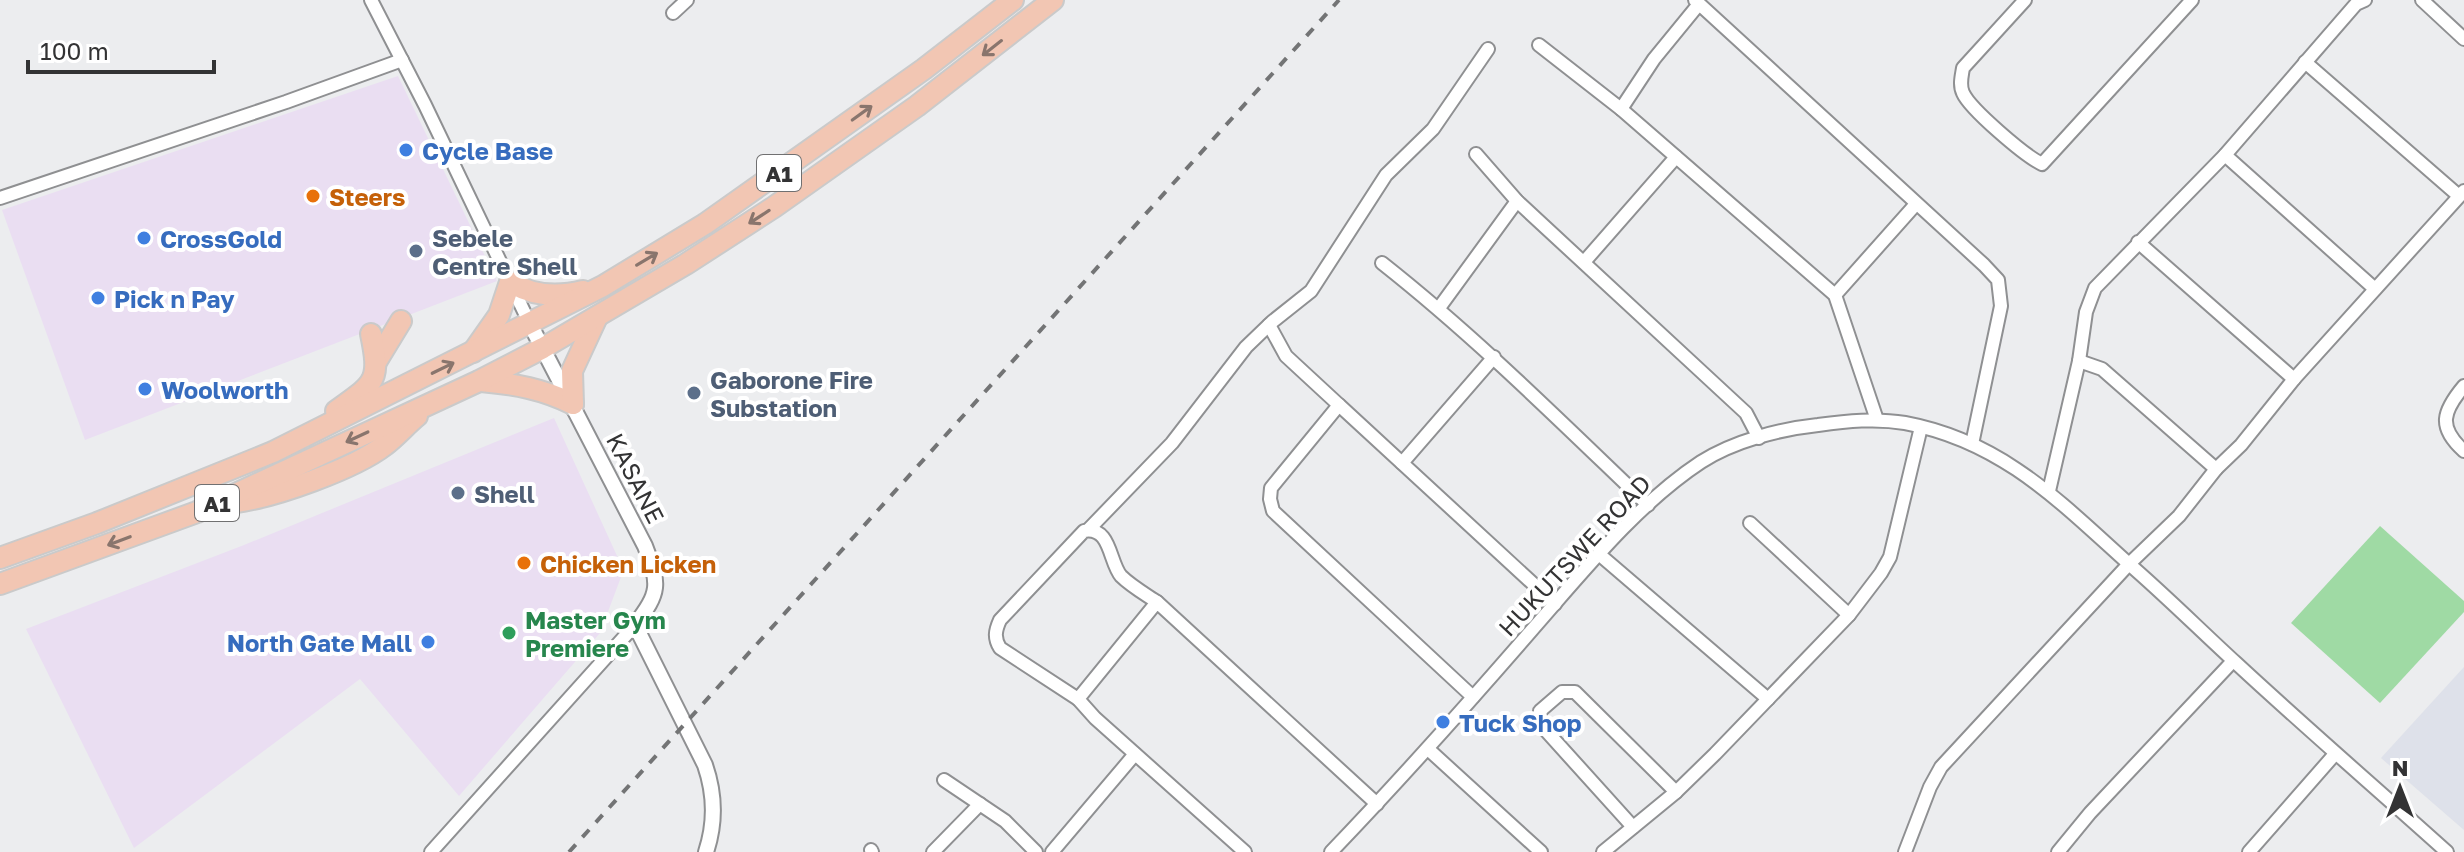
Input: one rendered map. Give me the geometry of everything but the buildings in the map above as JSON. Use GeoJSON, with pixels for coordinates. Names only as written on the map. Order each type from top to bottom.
{"type":"FeatureCollection","features":[{"type":"Feature","properties":{"kind":"highway","name":"A1"},"geometry":{"type":"LineString","coordinates":[[0,558],[97,523],[273,452],[603,286],[705,224],[766,182],[924,69],[1013,0]]}},
{"type":"Feature","properties":{"kind":"highway","name":"A1"},"geometry":{"type":"LineString","coordinates":[[0,584],[214,504],[543,348],[774,207],[917,106],[1053,0]]}},
{"type":"Feature","properties":{"kind":"highway"},"geometry":{"type":"LineString","coordinates":[[472,354],[499,315],[510,282],[529,292],[543,294],[572,294],[603,286]]}},
{"type":"Feature","properties":{"kind":"highway"},"geometry":{"type":"LineString","coordinates":[[479,381],[522,385],[573,404],[572,371],[597,317]]}},
{"type":"Feature","properties":{"kind":"highway"},"geometry":{"type":"LineString","coordinates":[[376,362],[401,321]]}},
{"type":"Feature","properties":{"kind":"highway"},"geometry":{"type":"LineString","coordinates":[[273,452],[291,437],[356,397],[375,376],[371,334]]}},
{"type":"Feature","properties":{"kind":"street"},"geometry":{"type":"LineString","coordinates":[[371,0],[530,324]]}},
{"type":"Feature","properties":{"kind":"street"},"geometry":{"type":"LineString","coordinates":[[673,13],[687,0]]}},
{"type":"Feature","properties":{"kind":"street"},"geometry":{"type":"LineString","coordinates":[[2025,0],[1963,68],[1962,93],[1979,113],[2042,164],[2192,0]]}},
{"type":"Feature","properties":{"kind":"street"},"geometry":{"type":"LineString","coordinates":[[2049,491],[2079,361],[2089,299],[2095,288],[2225,155],[2356,4],[2365,0]]}},
{"type":"Feature","properties":{"kind":"street"},"geometry":{"type":"LineString","coordinates":[[2422,0],[2464,39]]}},
{"type":"Feature","properties":{"kind":"street"},"geometry":{"type":"LineString","coordinates":[[1621,109],[1697,2],[1984,265],[1998,280],[2001,306],[1972,444]]}},
{"type":"Feature","properties":{"kind":"street"},"geometry":{"type":"LineString","coordinates":[[1539,45],[1621,109],[1835,295],[1877,420]]}},
{"type":"Feature","properties":{"kind":"street"},"geometry":{"type":"LineString","coordinates":[[1245,852],[1095,718],[1078,699],[1000,648],[995,630],[1000,620],[1084,531],[1172,443],[1246,347],[1311,291],[1386,175],[1433,129],[1488,49]]}},
{"type":"Feature","properties":{"kind":"street"},"geometry":{"type":"LineString","coordinates":[[0,198],[402,60]]}},
{"type":"Feature","properties":{"kind":"street"},"geometry":{"type":"LineString","coordinates":[[1905,852],[1941,767],[2129,564],[2179,516],[2294,379],[2462,194],[2305,62]]}},
{"type":"Feature","properties":{"kind":"street"},"geometry":{"type":"LineString","coordinates":[[1476,154],[1517,201],[1746,413],[1759,438]]}},
{"type":"Feature","properties":{"kind":"street"},"geometry":{"type":"LineString","coordinates":[[2225,155],[2375,289]]}},
{"type":"Feature","properties":{"kind":"street"},"geometry":{"type":"LineString","coordinates":[[1584,262],[1676,157]]}},
{"type":"Feature","properties":{"kind":"street"},"geometry":{"type":"LineString","coordinates":[[1439,308],[1517,201]]}},
{"type":"Feature","properties":{"kind":"street"},"geometry":{"type":"LineString","coordinates":[[1835,295],[1916,204]]}},
{"type":"Feature","properties":{"kind":"street"},"geometry":{"type":"LineString","coordinates":[[2138,242],[2294,379]]}},
{"type":"Feature","properties":{"kind":"street"},"geometry":{"type":"LineString","coordinates":[[1382,263],[1494,357],[1648,505]]}},
{"type":"Feature","properties":{"kind":"street","name":"KASANE"},"geometry":{"type":"LineString","coordinates":[[530,324],[652,563],[655,583],[652,603],[635,625]]}},
{"type":"Feature","properties":{"kind":"street"},"geometry":{"type":"LineString","coordinates":[[1269,325],[1286,356],[1555,604]]}},
{"type":"Feature","properties":{"kind":"street"},"geometry":{"type":"LineString","coordinates":[[1402,463],[1494,357]]}},
{"type":"Feature","properties":{"kind":"street"},"geometry":{"type":"LineString","coordinates":[[2079,361],[2102,369],[2216,469]]}},
{"type":"Feature","properties":{"kind":"street"},"geometry":{"type":"LineString","coordinates":[[2464,386],[2449,405],[2445,416],[2446,426],[2455,443],[2464,451]]}},
{"type":"Feature","properties":{"kind":"street"},"geometry":{"type":"LineString","coordinates":[[1339,405],[1271,488],[1273,511],[1473,697]]}},
{"type":"Feature","properties":{"kind":"street","name":"HUKUTSWE ROAD"},"geometry":{"type":"LineString","coordinates":[[1331,852],[1428,749],[1600,555],[1648,505],[1704,460],[1759,438],[1811,425],[1877,420],[1921,427],[1972,444],[2049,491],[2442,850]]}},
{"type":"Feature","properties":{"kind":"street"},"geometry":{"type":"LineString","coordinates":[[1603,852],[1676,792],[1849,615],[1881,573],[1890,557],[1921,427]]}},
{"type":"Feature","properties":{"kind":"street"},"geometry":{"type":"LineString","coordinates":[[1750,523],[1849,615]]}},
{"type":"Feature","properties":{"kind":"street"},"geometry":{"type":"LineString","coordinates":[[1089,529],[1096,531],[1106,541],[1118,573],[1157,602],[1377,804]]}},
{"type":"Feature","properties":{"kind":"street"},"geometry":{"type":"LineString","coordinates":[[1600,555],[1768,699]]}},
{"type":"Feature","properties":{"kind":"street"},"geometry":{"type":"LineString","coordinates":[[1078,699],[1157,602]]}},
{"type":"Feature","properties":{"kind":"street"},"geometry":{"type":"LineString","coordinates":[[431,852],[635,625],[711,781],[714,816],[706,852]]}},
{"type":"Feature","properties":{"kind":"street"},"geometry":{"type":"LineString","coordinates":[[2058,852],[2090,813],[2233,661]]}},
{"type":"Feature","properties":{"kind":"street"},"geometry":{"type":"LineString","coordinates":[[1633,827],[1540,724],[1540,711],[1562,692],[1575,692],[1676,792]]}},
{"type":"Feature","properties":{"kind":"street"},"geometry":{"type":"LineString","coordinates":[[1428,749],[1534,850]]}},
{"type":"Feature","properties":{"kind":"street"},"geometry":{"type":"LineString","coordinates":[[1052,852],[1135,754]]}},
{"type":"Feature","properties":{"kind":"street"},"geometry":{"type":"LineString","coordinates":[[2249,852],[2335,754]]}},
{"type":"Feature","properties":{"kind":"street"},"geometry":{"type":"LineString","coordinates":[[944,780],[1005,821],[1036,852]]}},
{"type":"Feature","properties":{"kind":"street"},"geometry":{"type":"LineString","coordinates":[[933,852],[980,804]]}},
{"type":"Feature","properties":{"kind":"shaded area"},"geometry":{"type":"Polygon","coordinates":[[[398,76],[497,281],[85,440],[2,210],[398,76]]]}},
{"type":"Feature","properties":{"kind":"shaded area"},"geometry":{"type":"Polygon","coordinates":[[[554,418],[618,558],[621,577],[600,633],[459,796],[360,679],[134,848],[26,629],[244,545],[554,418]]]}},
{"type":"Feature","properties":{"kind":"shaded area"},"geometry":{"type":"Polygon","coordinates":[[[2464,667],[2464,830],[2381,758],[2464,667]]]}},
{"type":"Feature","properties":{"kind":"green space"},"geometry":{"type":"Polygon","coordinates":[[[2380,526],[2464,601],[2464,612],[2380,703],[2291,623],[2380,526]]]}},
{"type":"Feature","properties":{"kind":"railway"},"geometry":{"type":"LineString","coordinates":[[569,852],[1339,0]]}},
{"type":"Feature","properties":{"kind":"place","name":"Cycle Base"},"geometry":{"type":"Point","coordinates":[406,150]}},
{"type":"Feature","properties":{"kind":"place","name":"Steers"},"geometry":{"type":"Point","coordinates":[313,196]}},
{"type":"Feature","properties":{"kind":"place","name":"CrossGold"},"geometry":{"type":"Point","coordinates":[144,238]}},
{"type":"Feature","properties":{"kind":"place","name":"Sebele Centre Shell"},"geometry":{"type":"Point","coordinates":[416,251]}},
{"type":"Feature","properties":{"kind":"place","name":"Pick n Pay"},"geometry":{"type":"Point","coordinates":[98,298]}},
{"type":"Feature","properties":{"kind":"place","name":"Woolworth"},"geometry":{"type":"Point","coordinates":[145,389]}},
{"type":"Feature","properties":{"kind":"place","name":"Gaborone Fire Substation"},"geometry":{"type":"Point","coordinates":[694,393]}},
{"type":"Feature","properties":{"kind":"place","name":"Shell"},"geometry":{"type":"Point","coordinates":[458,493]}},
{"type":"Feature","properties":{"kind":"place","name":"Chicken Licken"},"geometry":{"type":"Point","coordinates":[524,563]}},
{"type":"Feature","properties":{"kind":"place","name":"Master Gym Premiere"},"geometry":{"type":"Point","coordinates":[509,633]}},
{"type":"Feature","properties":{"kind":"place","name":"North Gate Mall"},"geometry":{"type":"Point","coordinates":[428,642]}},
{"type":"Feature","properties":{"kind":"place","name":"Tuck Shop"},"geometry":{"type":"Point","coordinates":[1443,722]}}]}
